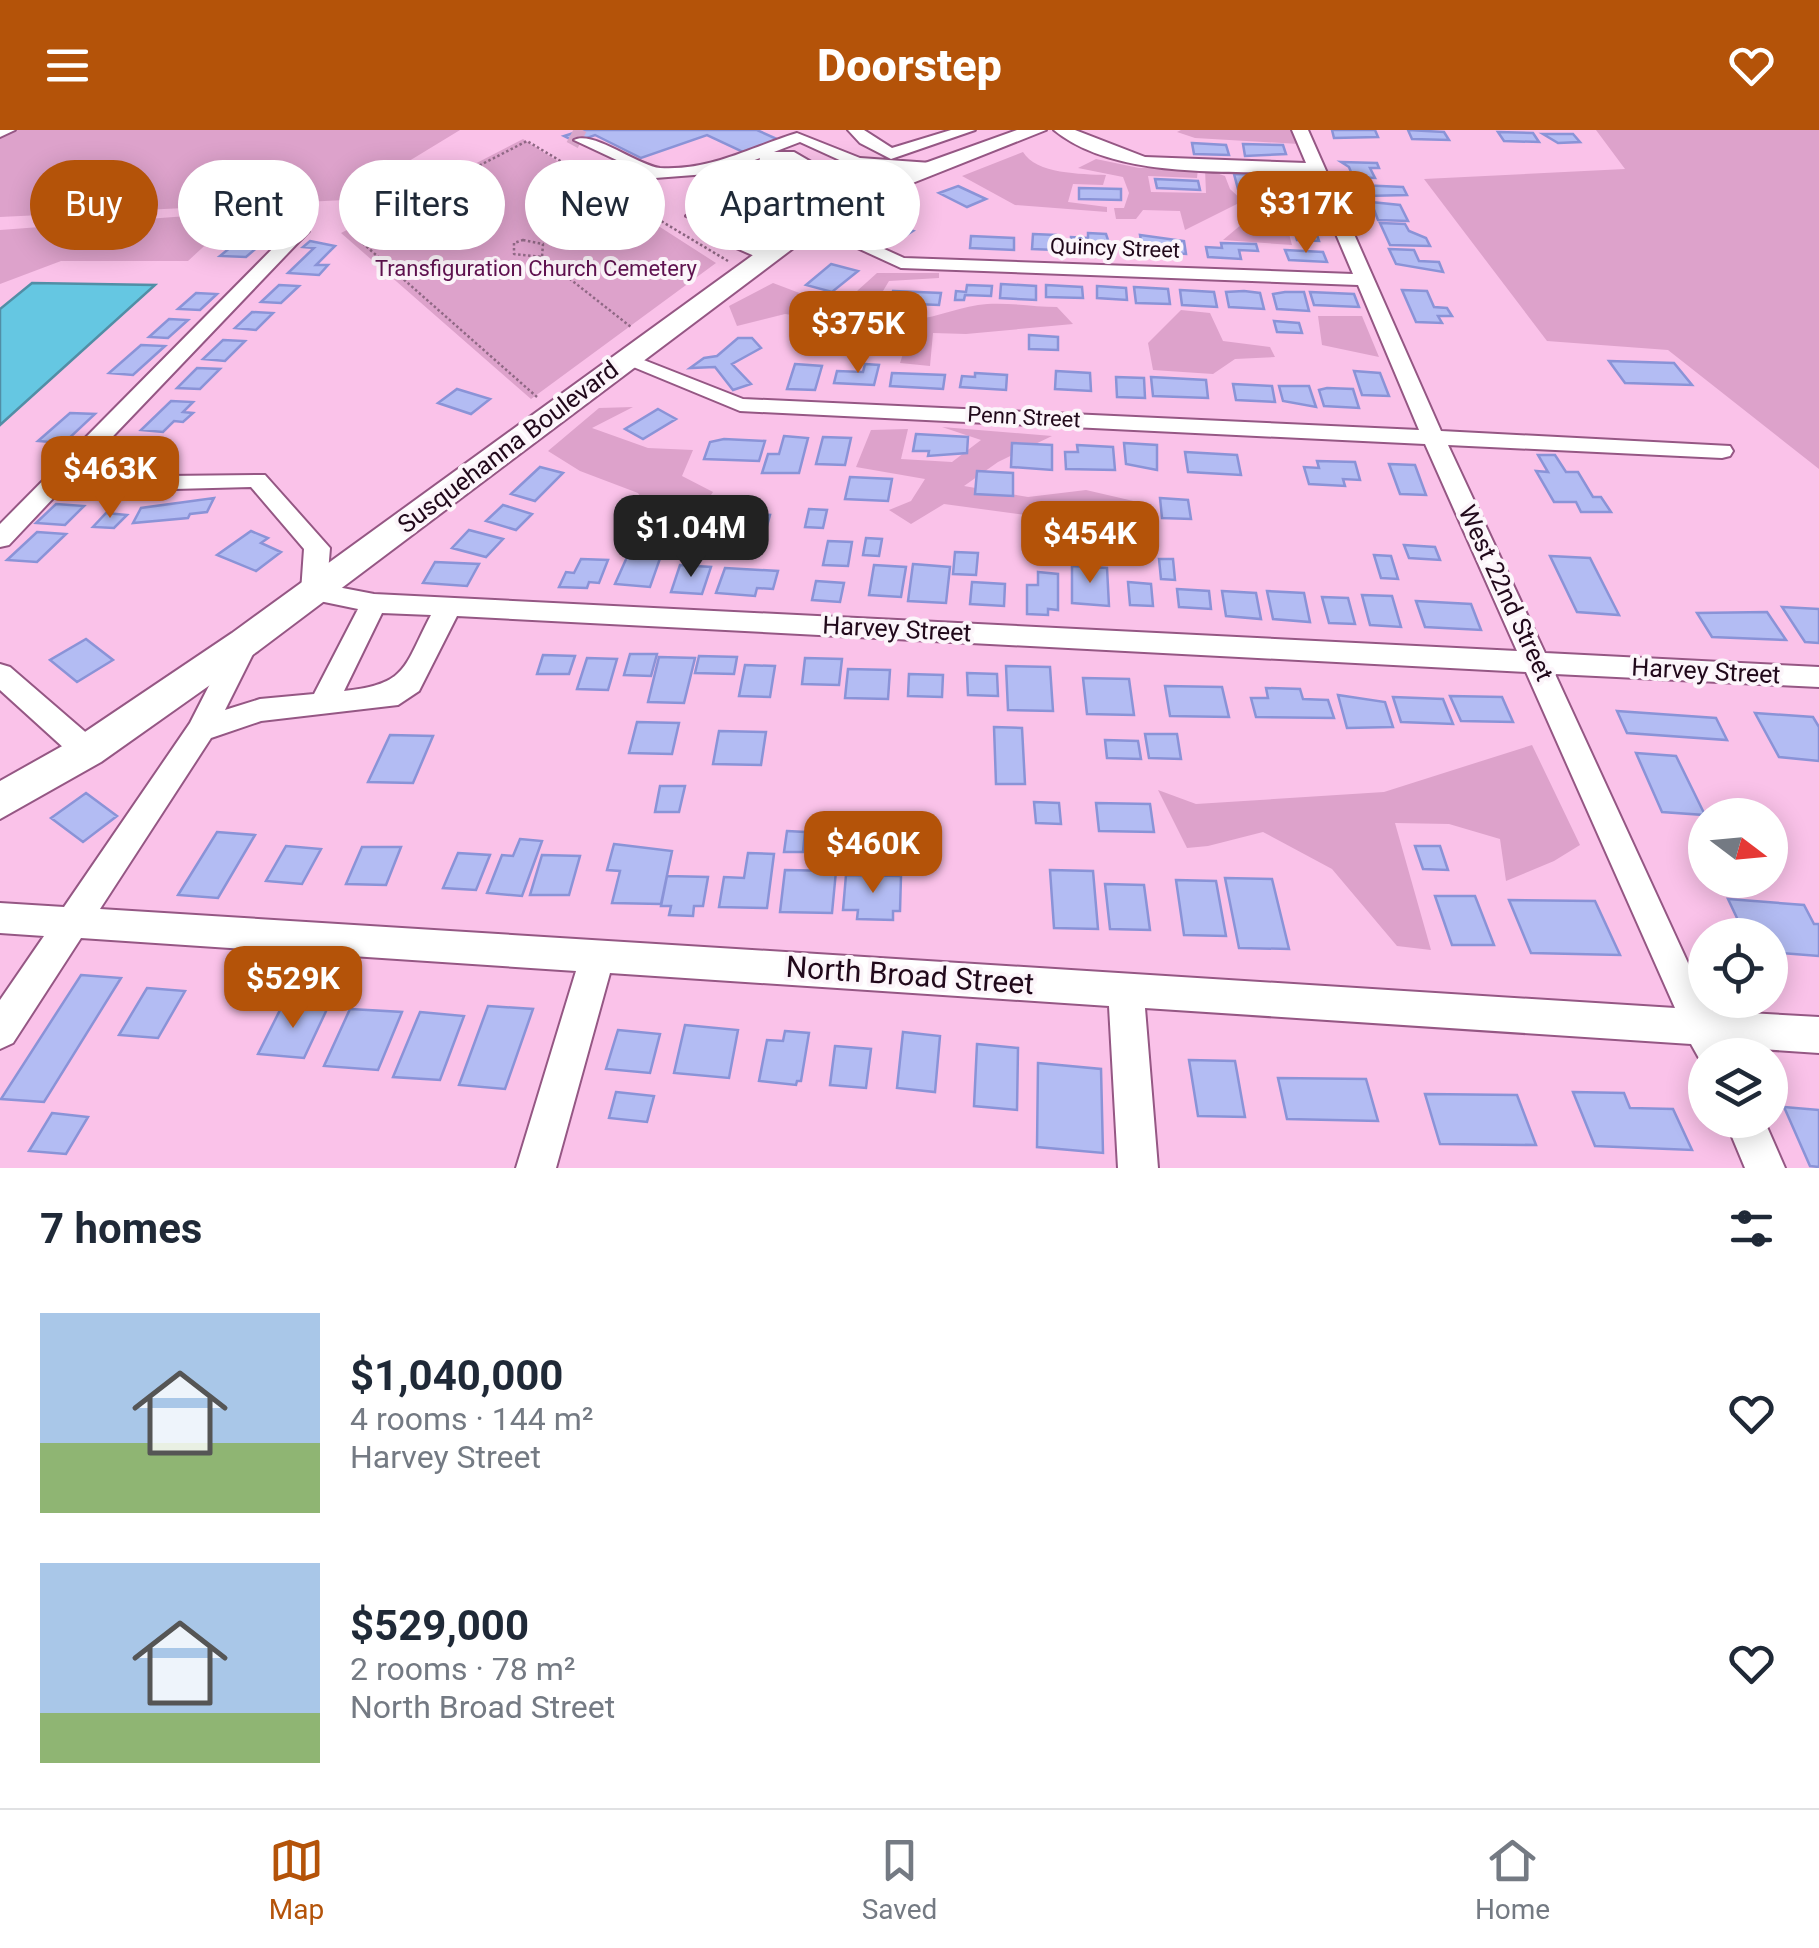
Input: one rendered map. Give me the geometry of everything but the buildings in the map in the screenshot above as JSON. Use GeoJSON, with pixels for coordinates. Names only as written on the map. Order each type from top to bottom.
{"type":"FeatureCollection","features":[{"type":"Feature","properties":{"kind":"highway","name":"Susquehanna Boulevard"},"geometry":{"type":"LineString","coordinates":[[920,173],[1036,130]]}},
{"type":"Feature","properties":{"kind":"highway","name":"Susquehanna Boulevard"},"geometry":{"type":"LineString","coordinates":[[0,802],[87,750],[244,642],[775,250]]}},
{"type":"Feature","properties":{"kind":"street"},"geometry":{"type":"LineString","coordinates":[[0,132],[7,130]]}},
{"type":"Feature","properties":{"kind":"street"},"geometry":{"type":"LineString","coordinates":[[856,130],[865,140],[891,154],[966,130]]}},
{"type":"Feature","properties":{"kind":"street"},"geometry":{"type":"LineString","coordinates":[[1062,130],[1110,152],[1145,162],[1318,168]]}},
{"type":"Feature","properties":{"kind":"street","name":"West 22nd Street"},"geometry":{"type":"LineString","coordinates":[[1300,130],[1432,435],[1707,1038]]}},
{"type":"Feature","properties":{"kind":"street"},"geometry":{"type":"LineString","coordinates":[[573,135],[655,173],[720,168],[766,155],[795,135],[826,136]]}},
{"type":"Feature","properties":{"kind":"street"},"geometry":{"type":"LineString","coordinates":[[795,135],[849,160]]}},
{"type":"Feature","properties":{"kind":"street"},"geometry":{"type":"LineString","coordinates":[[920,167],[932,168]]}},
{"type":"Feature","properties":{"kind":"street"},"geometry":{"type":"LineString","coordinates":[[0,540],[282,250]]}},
{"type":"Feature","properties":{"kind":"street"},"geometry":{"type":"LineString","coordinates":[[742,250],[756,264]]}},
{"type":"Feature","properties":{"kind":"street","name":"Quincy Street"},"geometry":{"type":"LineString","coordinates":[[872,250],[901,263],[1365,280]]}},
{"type":"Feature","properties":{"kind":"street","name":"Penn Street"},"geometry":{"type":"LineString","coordinates":[[636,350],[740,404],[1722,451]]}},
{"type":"Feature","properties":{"kind":"street"},"geometry":{"type":"LineString","coordinates":[[54,485],[257,480],[318,548],[314,592]]}},
{"type":"Feature","properties":{"kind":"street","name":"Harvey Street"},"geometry":{"type":"LineString","coordinates":[[314,592],[374,603],[1819,677]]}},
{"type":"Feature","properties":{"kind":"street"},"geometry":{"type":"LineString","coordinates":[[323,704],[374,603]]}},
{"type":"Feature","properties":{"kind":"street"},"geometry":{"type":"LineString","coordinates":[[201,730],[260,710],[388,697],[409,684],[448,607]]}},
{"type":"Feature","properties":{"kind":"street"},"geometry":{"type":"LineString","coordinates":[[0,1030],[201,730],[244,642]]}},
{"type":"Feature","properties":{"kind":"street"},"geometry":{"type":"LineString","coordinates":[[0,674],[87,750]]}},
{"type":"Feature","properties":{"kind":"street","name":"North Broad Street"},"geometry":{"type":"LineString","coordinates":[[0,918],[1126,989],[1688,1040]]}},
{"type":"Feature","properties":{"kind":"street"},"geometry":{"type":"LineString","coordinates":[[536,1168],[598,955]]}},
{"type":"Feature","properties":{"kind":"street"},"geometry":{"type":"LineString","coordinates":[[1126,989],[1138,1168]]}},
{"type":"Feature","properties":{"kind":"street","name":"North Broad Street"},"geometry":{"type":"LineString","coordinates":[[1772,1038],[1819,1035]]}},
{"type":"Feature","properties":{"kind":"street"},"geometry":{"type":"LineString","coordinates":[[1752,1138],[1765,1168]]}},
{"type":"Feature","properties":{"kind":"path"},"geometry":{"type":"LineString","coordinates":[[555,412],[350,236],[350,232],[527,140],[756,264]]}},
{"type":"Feature","properties":{"kind":"path"},"geometry":{"type":"LineString","coordinates":[[542,258],[543,244],[523,240],[514,244],[514,254],[542,258],[636,350]]}},
{"type":"Feature","properties":{"kind":"green space"},"geometry":{"type":"Polygon","coordinates":[[[0,130],[460,130],[411,160],[339,160],[339,200],[319,201],[319,160],[178,160],[178,208],[158,209],[158,160],[30,160],[30,216],[0,217],[0,130]]]}},
{"type":"Feature","properties":{"kind":"green space"},"geometry":{"type":"Polygon","coordinates":[[[1292,130],[1299,144],[1195,138],[1177,132],[1292,130]]]}},
{"type":"Feature","properties":{"kind":"green space"},"geometry":{"type":"Polygon","coordinates":[[[1596,130],[1819,130],[1819,469],[1668,350],[1547,341],[1424,179],[1625,169],[1596,130]]]}},
{"type":"Feature","properties":{"kind":"green space","name":"Transfiguration Church Cemetery"},"geometry":{"type":"Polygon","coordinates":[[[523,139],[556,160],[525,160],[525,250],[665,250],[665,230],[685,243],[685,250],[696,250],[716,263],[531,399],[360,250],[505,250],[505,160],[482,160],[523,139]]]}},
{"type":"Feature","properties":{"kind":"green space"},"geometry":{"type":"Polygon","coordinates":[[[1023,152],[1048,169],[1106,175],[1103,185],[1073,184],[1068,202],[1107,207],[1107,212],[1015,205],[962,176],[1023,152]]]}},
{"type":"Feature","properties":{"kind":"green space"},"geometry":{"type":"Polygon","coordinates":[[[1096,159],[1139,168],[1198,168],[1197,178],[1148,176],[1151,192],[1206,193],[1205,169],[1225,176],[1230,189],[1243,201],[1185,230],[1180,211],[1143,210],[1136,219],[1116,219],[1114,208],[1124,208],[1129,193],[1123,177],[1078,168],[1096,159]]]}},
{"type":"Feature","properties":{"kind":"green space"},"geometry":{"type":"Polygon","coordinates":[[[1250,205],[1284,215],[1292,245],[1223,240],[1242,224],[1250,205]]]}},
{"type":"Feature","properties":{"kind":"green space"},"geometry":{"type":"Polygon","coordinates":[[[178,217],[178,250],[200,250],[188,261],[61,261],[0,284],[0,230],[30,228],[30,250],[158,250],[158,218],[178,217]]]}},
{"type":"Feature","properties":{"kind":"green space"},"geometry":{"type":"Polygon","coordinates":[[[877,273],[939,273],[939,278],[889,281],[871,311],[884,317],[911,320],[978,305],[1007,304],[1057,307],[1073,324],[966,334],[933,333],[930,366],[900,363],[908,338],[883,337],[878,354],[834,351],[832,336],[838,321],[785,314],[737,326],[729,306],[773,283],[834,306],[847,300],[877,273]]]}},
{"type":"Feature","properties":{"kind":"green space"},"geometry":{"type":"Polygon","coordinates":[[[1181,310],[1210,313],[1223,341],[1270,347],[1275,357],[1235,359],[1213,374],[1153,370],[1148,343],[1181,310]]]}},
{"type":"Feature","properties":{"kind":"green space"},"geometry":{"type":"Polygon","coordinates":[[[1318,316],[1362,316],[1379,357],[1322,345],[1318,316]]]}},
{"type":"Feature","properties":{"kind":"green space"},"geometry":{"type":"Polygon","coordinates":[[[633,407],[592,428],[648,448],[693,450],[682,476],[713,492],[707,501],[654,518],[638,493],[580,471],[548,451],[599,408],[633,407]]]}},
{"type":"Feature","properties":{"kind":"green space"},"geometry":{"type":"Polygon","coordinates":[[[942,427],[1052,436],[998,462],[964,486],[1028,497],[1086,490],[1142,503],[1141,520],[1092,524],[944,504],[911,524],[889,510],[911,501],[925,479],[856,467],[871,430],[908,429],[901,459],[952,462],[981,440],[942,427]]]}},
{"type":"Feature","properties":{"kind":"green space"},"geometry":{"type":"Polygon","coordinates":[[[1532,745],[1580,845],[1554,861],[1506,881],[1500,839],[1449,824],[1395,823],[1431,950],[1397,946],[1332,869],[1263,832],[1187,848],[1158,790],[1196,804],[1384,792],[1532,745]]]}},
{"type":"Feature","properties":{"kind":"water"},"geometry":{"type":"Polygon","coordinates":[[[32,283],[155,285],[0,425],[0,309],[32,283]]]}},
{"type":"Feature","properties":{"kind":"tunnel"},"geometry":{"type":"LineString","coordinates":[[571,134],[582,140]]}}]}
